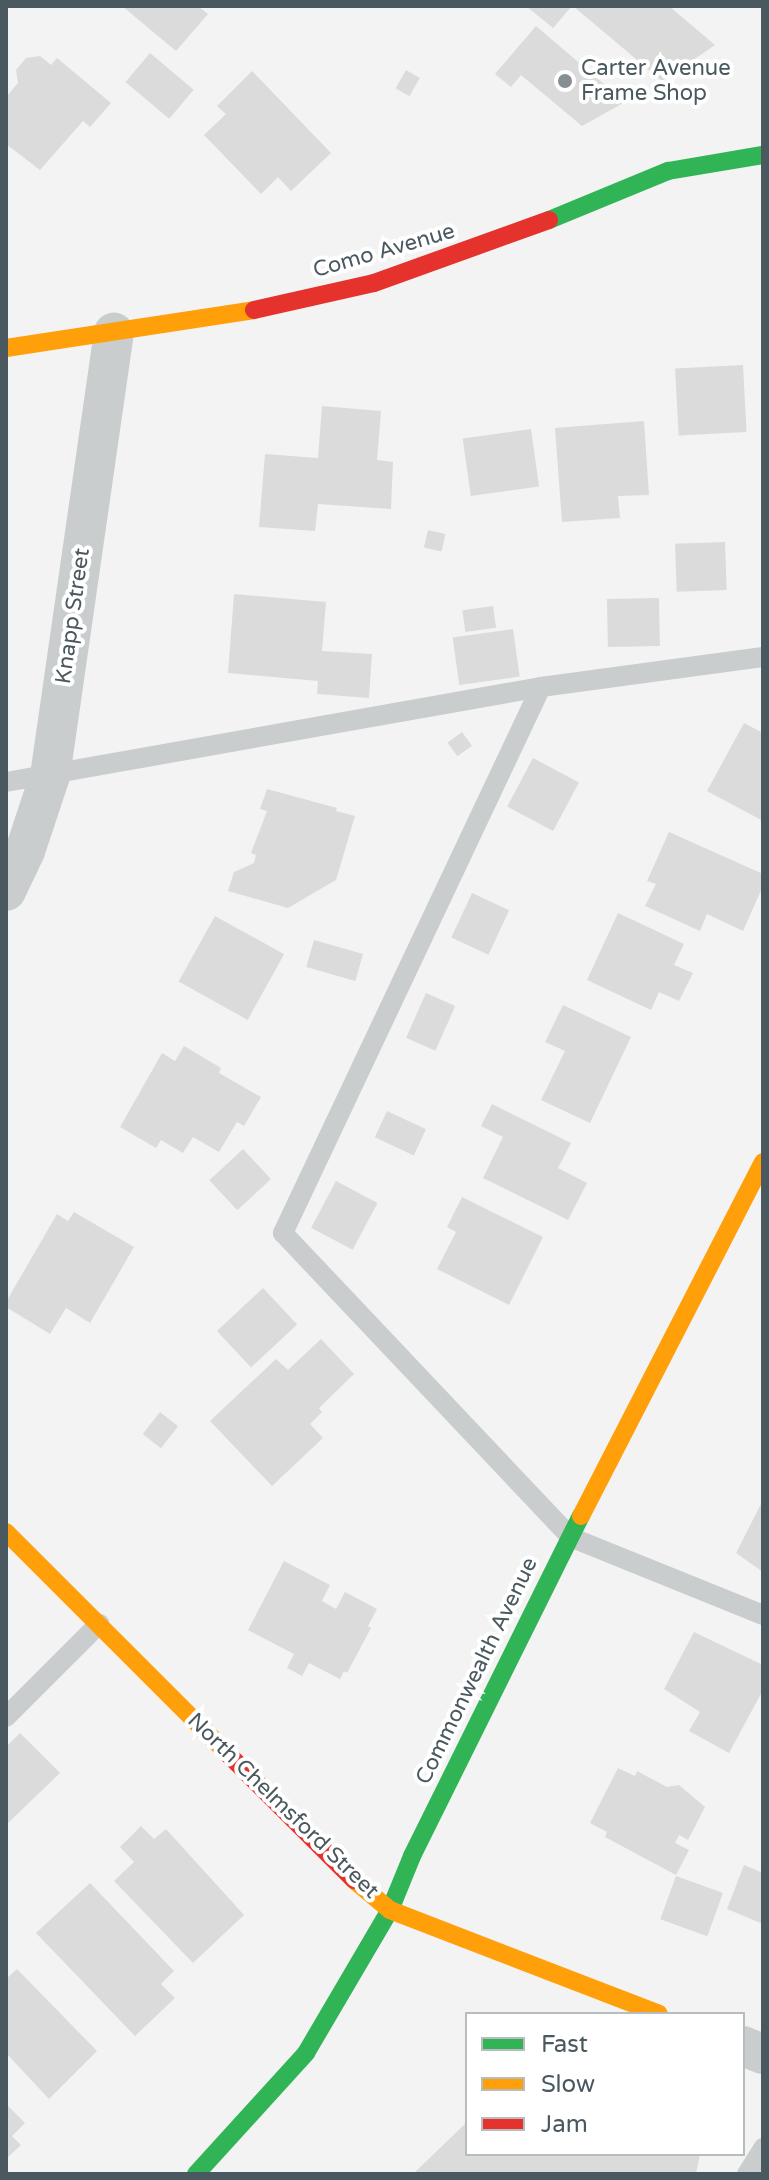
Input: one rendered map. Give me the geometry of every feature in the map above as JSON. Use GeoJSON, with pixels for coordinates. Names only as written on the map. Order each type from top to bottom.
{"type":"FeatureCollection","features":[{"type":"Feature","properties":{"kind":"street","name":"Como Avenue"},"geometry":{"type":"LineString","coordinates":[[6,348],[228,316],[374,283],[518,232],[668,171],[763,155]]}},
{"type":"Feature","properties":{"kind":"street","name":"Knapp Street"},"geometry":{"type":"LineString","coordinates":[[6,891],[25,851],[50,776],[114,333]]}},
{"type":"Feature","properties":{"kind":"street","name":"Commonwealth Avenue"},"geometry":{"type":"LineString","coordinates":[[196,2174],[306,2053],[390,1910],[412,1856],[570,1537],[763,1162]]}},
{"type":"Feature","properties":{"kind":"street","name":"North Chelmsford Street"},"geometry":{"type":"LineString","coordinates":[[6,1532],[351,1878],[390,1910],[654,2012]]}},
{"type":"Feature","properties":{"kind":"lane"},"geometry":{"type":"LineString","coordinates":[[6,782],[541,687],[763,657]]}},
{"type":"Feature","properties":{"kind":"lane"},"geometry":{"type":"LineString","coordinates":[[541,687],[283,1233],[570,1537],[763,1615]]}},
{"type":"Feature","properties":{"kind":"lane"},"geometry":{"type":"LineString","coordinates":[[6,1717],[99,1624]]}},
{"type":"Feature","properties":{"kind":"lane"},"geometry":{"type":"LineString","coordinates":[[747,2174],[763,2148]]}},
{"type":"Feature","properties":{"kind":"building"},"geometry":{"type":"Polygon","coordinates":[[[122,6],[198,6],[208,14],[176,51],[122,6]]]}},
{"type":"Feature","properties":{"kind":"building"},"geometry":{"type":"Polygon","coordinates":[[[526,6],[572,6],[553,28],[526,6]]]}},
{"type":"Feature","properties":{"kind":"building"},"geometry":{"type":"Polygon","coordinates":[[[573,6],[669,6],[715,45],[662,81],[573,6]]]}},
{"type":"Feature","properties":{"kind":"building","name":"Carter Avenue Frame Shop"},"geometry":{"type":"Polygon","coordinates":[[[536,26],[625,102],[582,126],[521,75],[511,87],[495,74],[536,26]]]}},
{"type":"Feature","properties":{"kind":"building"},"geometry":{"type":"Polygon","coordinates":[[[150,53],[194,90],[169,119],[126,82],[150,53]]]}},
{"type":"Feature","properties":{"kind":"building"},"geometry":{"type":"Polygon","coordinates":[[[40,56],[51,65],[57,58],[111,103],[90,127],[83,121],[40,170],[6,144],[6,97],[18,83],[16,70],[26,58],[40,56]]]}},
{"type":"Feature","properties":{"kind":"building"},"geometry":{"type":"Polygon","coordinates":[[[406,70],[420,78],[409,96],[396,88],[406,70]]]}},
{"type":"Feature","properties":{"kind":"building"},"geometry":{"type":"Polygon","coordinates":[[[252,71],[331,153],[291,191],[278,177],[261,194],[204,135],[226,114],[217,106],[252,71]]]}},
{"type":"Feature","properties":{"kind":"building"},"geometry":{"type":"Polygon","coordinates":[[[743,365],[747,432],[679,435],[675,369],[743,365]]]}},
{"type":"Feature","properties":{"kind":"building"},"geometry":{"type":"Polygon","coordinates":[[[322,406],[381,411],[377,460],[393,462],[391,509],[318,504],[315,531],[259,527],[265,454],[318,458],[322,406]]]}},
{"type":"Feature","properties":{"kind":"building"},"geometry":{"type":"Polygon","coordinates":[[[644,421],[649,495],[618,496],[620,518],[562,522],[555,428],[644,421]]]}},
{"type":"Feature","properties":{"kind":"building"},"geometry":{"type":"Polygon","coordinates":[[[531,429],[539,486],[471,496],[463,439],[531,429]]]}},
{"type":"Feature","properties":{"kind":"building"},"geometry":{"type":"Polygon","coordinates":[[[428,530],[446,534],[441,552],[424,548],[428,530]]]}},
{"type":"Feature","properties":{"kind":"building"},"geometry":{"type":"Polygon","coordinates":[[[725,542],[727,590],[677,592],[675,544],[725,542]]]}},
{"type":"Feature","properties":{"kind":"building"},"geometry":{"type":"Polygon","coordinates":[[[234,594],[326,602],[322,651],[372,654],[369,698],[317,694],[318,681],[228,673],[234,594]]]}},
{"type":"Feature","properties":{"kind":"building"},"geometry":{"type":"Polygon","coordinates":[[[659,598],[660,646],[608,647],[607,599],[659,598]]]}},
{"type":"Feature","properties":{"kind":"building"},"geometry":{"type":"Polygon","coordinates":[[[493,606],[496,628],[465,632],[462,610],[493,606]]]}},
{"type":"Feature","properties":{"kind":"building"},"geometry":{"type":"Polygon","coordinates":[[[513,629],[520,677],[459,685],[453,637],[513,629]]]}},
{"type":"Feature","properties":{"kind":"building"},"geometry":{"type":"Polygon","coordinates":[[[744,723],[763,733],[763,821],[707,791],[744,723]]]}},
{"type":"Feature","properties":{"kind":"building"},"geometry":{"type":"Polygon","coordinates":[[[462,732],[472,746],[457,756],[447,743],[462,732]]]}},
{"type":"Feature","properties":{"kind":"building"},"geometry":{"type":"Polygon","coordinates":[[[533,758],[579,782],[553,831],[507,807],[533,758]]]}},
{"type":"Feature","properties":{"kind":"building"},"geometry":{"type":"Polygon","coordinates":[[[267,789],[355,816],[336,880],[288,908],[228,891],[234,872],[254,863],[256,855],[251,853],[267,811],[260,809],[267,789]]]}},
{"type":"Feature","properties":{"kind":"building"},"geometry":{"type":"Polygon","coordinates":[[[669,832],[763,874],[763,886],[743,931],[707,914],[700,931],[645,906],[656,884],[647,881],[669,832]]]}},
{"type":"Feature","properties":{"kind":"building"},"geometry":{"type":"Polygon","coordinates":[[[472,893],[509,910],[488,955],[451,937],[472,893]]]}},
{"type":"Feature","properties":{"kind":"building"},"geometry":{"type":"Polygon","coordinates":[[[618,913],[684,944],[674,965],[693,973],[679,1001],[659,992],[651,1010],[587,980],[618,913]]]}},
{"type":"Feature","properties":{"kind":"building"},"geometry":{"type":"Polygon","coordinates":[[[215,916],[284,954],[248,1020],[179,982],[215,916]]]}},
{"type":"Feature","properties":{"kind":"building"},"geometry":{"type":"Polygon","coordinates":[[[314,940],[363,954],[355,981],[306,967],[314,940]]]}},
{"type":"Feature","properties":{"kind":"building"},"geometry":{"type":"Polygon","coordinates":[[[426,993],[455,1006],[435,1051],[406,1038],[426,993]]]}},
{"type":"Feature","properties":{"kind":"building"},"geometry":{"type":"Polygon","coordinates":[[[563,1005],[631,1037],[590,1123],[541,1100],[565,1051],[545,1042],[563,1005]]]}},
{"type":"Feature","properties":{"kind":"building"},"geometry":{"type":"Polygon","coordinates":[[[184,1046],[221,1068],[219,1073],[261,1097],[244,1126],[237,1122],[219,1152],[193,1137],[183,1153],[161,1140],[156,1148],[120,1127],[162,1053],[175,1061],[184,1046]]]}},
{"type":"Feature","properties":{"kind":"building"},"geometry":{"type":"Polygon","coordinates":[[[492,1104],[571,1143],[558,1168],[587,1183],[568,1220],[483,1178],[503,1137],[481,1126],[492,1104]]]}},
{"type":"Feature","properties":{"kind":"building"},"geometry":{"type":"Polygon","coordinates":[[[387,1111],[426,1129],[414,1155],[375,1137],[387,1111]]]}},
{"type":"Feature","properties":{"kind":"building"},"geometry":{"type":"Polygon","coordinates":[[[243,1149],[271,1179],[237,1210],[209,1180],[243,1149]]]}},
{"type":"Feature","properties":{"kind":"building"},"geometry":{"type":"Polygon","coordinates":[[[336,1181],[377,1203],[353,1250],[311,1228],[336,1181]]]}},
{"type":"Feature","properties":{"kind":"building"},"geometry":{"type":"Polygon","coordinates":[[[462,1197],[543,1237],[509,1305],[437,1269],[456,1232],[447,1227],[462,1197]]]}},
{"type":"Feature","properties":{"kind":"building"},"geometry":{"type":"Polygon","coordinates":[[[74,1212],[134,1247],[90,1323],[66,1308],[50,1334],[6,1307],[6,1302],[57,1214],[68,1221],[74,1212]]]}},
{"type":"Feature","properties":{"kind":"building"},"geometry":{"type":"Polygon","coordinates":[[[263,1288],[297,1325],[251,1368],[217,1331],[263,1288]]]}},
{"type":"Feature","properties":{"kind":"building"},"geometry":{"type":"Polygon","coordinates":[[[321,1339],[354,1374],[319,1408],[322,1412],[310,1424],[323,1438],[272,1486],[210,1421],[276,1359],[288,1370],[321,1339]]]}},
{"type":"Feature","properties":{"kind":"building"},"geometry":{"type":"Polygon","coordinates":[[[160,1412],[178,1426],[161,1448],[143,1434],[160,1412]]]}},
{"type":"Feature","properties":{"kind":"building"},"geometry":{"type":"Polygon","coordinates":[[[763,1500],[763,1572],[736,1553],[763,1500]]]}},
{"type":"Feature","properties":{"kind":"building"},"geometry":{"type":"Polygon","coordinates":[[[284,1561],[330,1585],[322,1601],[336,1609],[345,1592],[377,1609],[368,1626],[371,1628],[347,1673],[344,1671],[340,1679],[309,1663],[302,1676],[287,1668],[294,1654],[248,1630],[284,1561]]]}},
{"type":"Feature","properties":{"kind":"building"},"geometry":{"type":"Polygon","coordinates":[[[694,1632],[763,1665],[763,1690],[729,1753],[689,1731],[700,1712],[664,1689],[694,1632]]]}},
{"type":"Feature","properties":{"kind":"building"},"geometry":{"type":"Polygon","coordinates":[[[20,1733],[60,1773],[6,1825],[6,1747],[20,1733]]]}},
{"type":"Feature","properties":{"kind":"building"},"geometry":{"type":"Polygon","coordinates":[[[618,1768],[635,1776],[637,1771],[667,1787],[679,1785],[705,1807],[688,1840],[679,1835],[675,1843],[689,1850],[676,1875],[605,1837],[607,1832],[590,1823],[618,1768]]]}},
{"type":"Feature","properties":{"kind":"building"},"geometry":{"type":"Polygon","coordinates":[[[141,1826],[154,1839],[166,1829],[244,1915],[193,1963],[114,1881],[134,1862],[120,1847],[141,1826]]]}},
{"type":"Feature","properties":{"kind":"building"},"geometry":{"type":"Polygon","coordinates":[[[744,1865],[763,1873],[763,1924],[727,1909],[744,1865]]]}},
{"type":"Feature","properties":{"kind":"building"},"geometry":{"type":"Polygon","coordinates":[[[676,1876],[723,1893],[707,1936],[660,1919],[676,1876]]]}},
{"type":"Feature","properties":{"kind":"building"},"geometry":{"type":"Polygon","coordinates":[[[90,1883],[174,1971],[161,1984],[175,1998],[135,2036],[36,1933],[90,1883]]]}},
{"type":"Feature","properties":{"kind":"building"},"geometry":{"type":"Polygon","coordinates":[[[17,1969],[97,2051],[49,2099],[6,2053],[6,1979],[17,1969]]]}},
{"type":"Feature","properties":{"kind":"building"},"geometry":{"type":"Polygon","coordinates":[[[6,2104],[25,2123],[12,2136],[21,2145],[6,2159],[6,2104]]]}},
{"type":"Feature","properties":{"kind":"building"},"geometry":{"type":"Polygon","coordinates":[[[465,2124],[465,2156],[700,2156],[696,2174],[413,2174],[465,2124]]]}},
{"type":"Feature","properties":{"kind":"traffic: fast"},"geometry":{"type":"LineString","coordinates":[[549,220],[668,171],[763,155]]}},
{"type":"Feature","properties":{"kind":"traffic: fast"},"geometry":{"type":"LineString","coordinates":[[196,2174],[306,2053],[390,1910],[412,1856],[581,1516]]}},
{"type":"Feature","properties":{"kind":"traffic: slow"},"geometry":{"type":"LineString","coordinates":[[6,348],[254,310]]}},
{"type":"Feature","properties":{"kind":"traffic: slow"},"geometry":{"type":"LineString","coordinates":[[581,1516],[763,1162]]}},
{"type":"Feature","properties":{"kind":"traffic: slow"},"geometry":{"type":"LineString","coordinates":[[6,1532],[222,1748]]}},
{"type":"Feature","properties":{"kind":"traffic: slow"},"geometry":{"type":"LineString","coordinates":[[354,1880],[390,1910],[654,2012]]}},
{"type":"Feature","properties":{"kind":"traffic: jam"},"geometry":{"type":"LineString","coordinates":[[254,310],[374,283],[549,220]]}},
{"type":"Feature","properties":{"kind":"traffic: jam"},"geometry":{"type":"LineString","coordinates":[[222,1748],[354,1880]]}},
{"type":"Feature","properties":{"kind":"place","name":"Carter Avenue Frame Shop"},"geometry":{"type":"Point","coordinates":[565,81]}}]}
